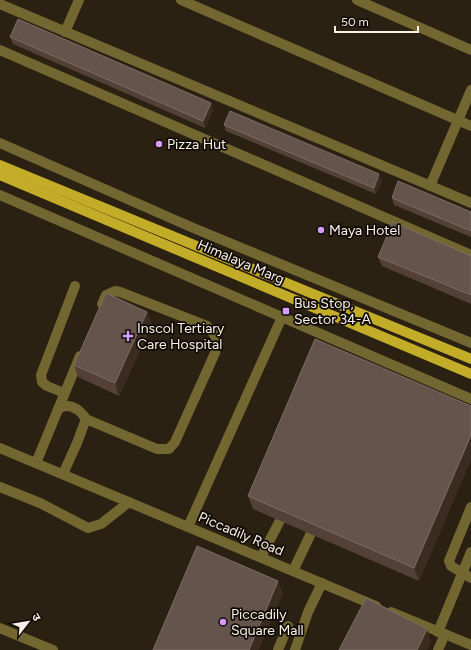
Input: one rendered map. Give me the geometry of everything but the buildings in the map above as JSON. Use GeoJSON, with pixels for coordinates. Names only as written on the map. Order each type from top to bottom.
{"type":"FeatureCollection","features":[{"type":"Feature","properties":{"kind":"main road","name":"Himalaya Marg"},"geometry":{"type":"LineString","coordinates":[[0,165],[471,359]]}},
{"type":"Feature","properties":{"kind":"main road","name":"Himalaya Marg"},"geometry":{"type":"LineString","coordinates":[[0,176],[471,374]]}},
{"type":"Feature","properties":{"kind":"street"},"geometry":{"type":"LineString","coordinates":[[66,32],[80,0]]}},
{"type":"Feature","properties":{"kind":"street"},"geometry":{"type":"LineString","coordinates":[[181,0],[471,126]]}},
{"type":"Feature","properties":{"kind":"street"},"geometry":{"type":"LineString","coordinates":[[356,0],[471,50]]}},
{"type":"Feature","properties":{"kind":"street"},"geometry":{"type":"LineString","coordinates":[[0,4],[471,203]]}},
{"type":"Feature","properties":{"kind":"street"},"geometry":{"type":"LineString","coordinates":[[0,50],[471,255]]}},
{"type":"Feature","properties":{"kind":"street"},"geometry":{"type":"LineString","coordinates":[[430,186],[471,90]]}},
{"type":"Feature","properties":{"kind":"street"},"geometry":{"type":"LineString","coordinates":[[0,143],[191,227],[471,343]]}},
{"type":"Feature","properties":{"kind":"street"},"geometry":{"type":"LineString","coordinates":[[0,195],[471,398]]}},
{"type":"Feature","properties":{"kind":"street"},"geometry":{"type":"LineString","coordinates":[[64,393],[47,386],[42,382],[41,375],[75,286]]}},
{"type":"Feature","properties":{"kind":"street"},"geometry":{"type":"LineString","coordinates":[[58,409],[67,406],[75,408],[82,413],[86,419],[157,449],[169,449],[175,442],[215,353],[217,340],[213,332],[207,326],[120,292],[115,291],[106,295],[98,314]]}},
{"type":"Feature","properties":{"kind":"street"},"geometry":{"type":"LineString","coordinates":[[188,527],[282,317]]}},
{"type":"Feature","properties":{"kind":"street"},"geometry":{"type":"LineString","coordinates":[[36,463],[83,350]]}},
{"type":"Feature","properties":{"kind":"street"},"geometry":{"type":"LineString","coordinates":[[63,474],[80,437],[86,419]]}},
{"type":"Feature","properties":{"kind":"street","name":"Piccadily Road"},"geometry":{"type":"LineString","coordinates":[[0,448],[471,645]]}},
{"type":"Feature","properties":{"kind":"street"},"geometry":{"type":"LineString","coordinates":[[0,487],[40,503],[88,528],[101,524],[129,502]]}},
{"type":"Feature","properties":{"kind":"street"},"geometry":{"type":"LineString","coordinates":[[261,557],[292,498]]}},
{"type":"Feature","properties":{"kind":"street"},"geometry":{"type":"LineString","coordinates":[[466,576],[451,566],[449,560],[471,507]]}},
{"type":"Feature","properties":{"kind":"street"},"geometry":{"type":"LineString","coordinates":[[293,571],[313,529],[314,514],[312,509]]}},
{"type":"Feature","properties":{"kind":"street"},"geometry":{"type":"LineString","coordinates":[[438,650],[442,633],[466,576],[471,552]]}},
{"type":"Feature","properties":{"kind":"street"},"geometry":{"type":"LineString","coordinates":[[295,650],[308,612],[322,583]]}},
{"type":"Feature","properties":{"kind":"street"},"geometry":{"type":"LineString","coordinates":[[278,650],[288,626]]}},
{"type":"Feature","properties":{"kind":"street"},"geometry":{"type":"LineString","coordinates":[[0,628],[54,650]]}},
{"type":"Feature","properties":{"kind":"place","name":"Pizza Hut"},"geometry":{"type":"Point","coordinates":[159,144]}},
{"type":"Feature","properties":{"kind":"place","name":"Maya Hotel"},"geometry":{"type":"Point","coordinates":[321,230]}},
{"type":"Feature","properties":{"kind":"place","name":"Bus Stop, Sector 34-A"},"geometry":{"type":"Point","coordinates":[286,311]}},
{"type":"Feature","properties":{"kind":"place","name":"Inscol Tertiary Care Hospital"},"geometry":{"type":"Point","coordinates":[128,336]}},
{"type":"Feature","properties":{"kind":"place","name":"Piccadily Square Mall"},"geometry":{"type":"Point","coordinates":[223,622]}}]}
